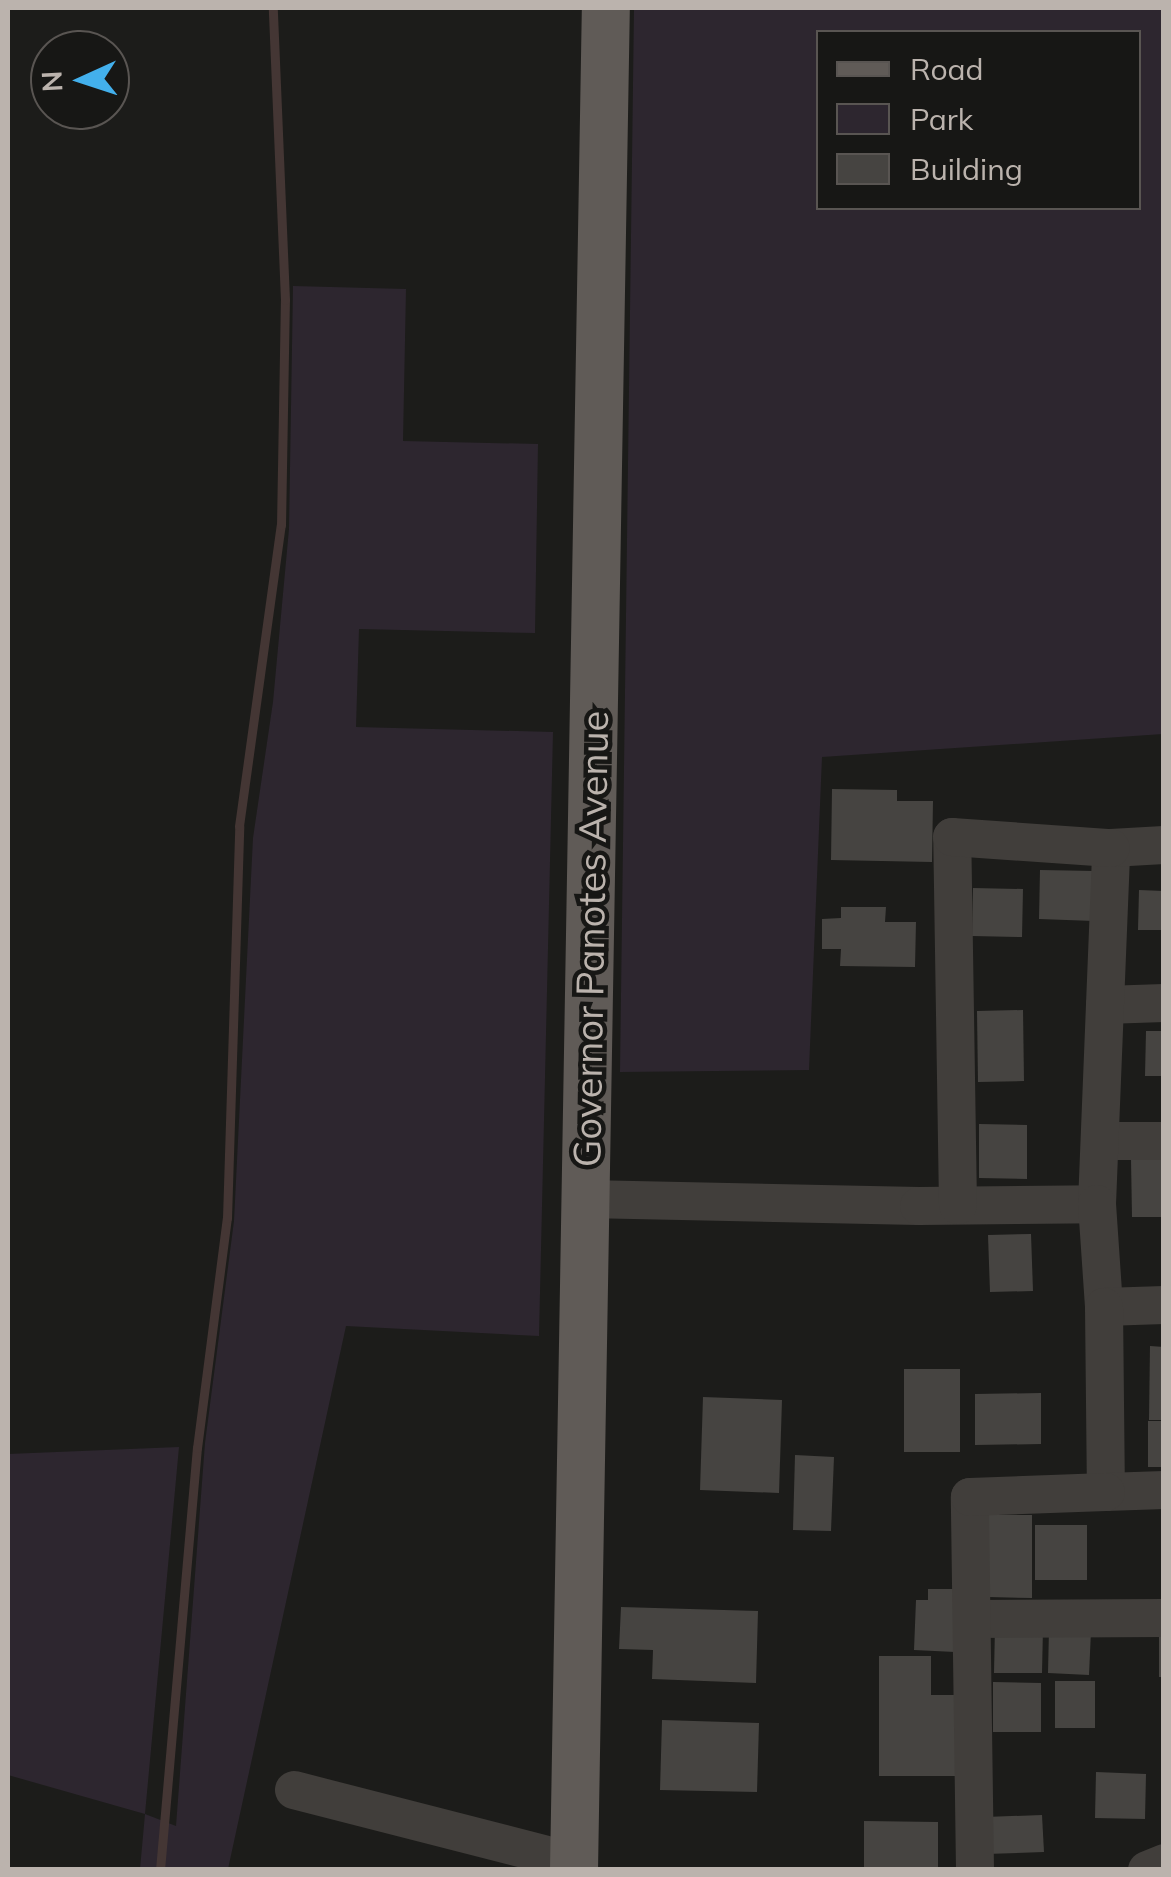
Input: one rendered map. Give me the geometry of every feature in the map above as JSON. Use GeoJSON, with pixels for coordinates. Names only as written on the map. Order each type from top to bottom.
{"type":"FeatureCollection","features":[{"type":"Feature","properties":{"kind":"main road","name":"Governor Panotes Avenue"},"geometry":{"type":"LineString","coordinates":[[574,1866],[606,8]]}},
{"type":"Feature","properties":{"kind":"street"},"geometry":{"type":"LineString","coordinates":[[958,1206],[952,837],[1111,848],[1164,845]]}},
{"type":"Feature","properties":{"kind":"street"},"geometry":{"type":"LineString","coordinates":[[1106,1492],[1104,1307],[1097,1204],[1111,848]]}},
{"type":"Feature","properties":{"kind":"street"},"geometry":{"type":"LineString","coordinates":[[1105,1005],[1164,1002]]}},
{"type":"Feature","properties":{"kind":"street"},"geometry":{"type":"LineString","coordinates":[[1100,1140],[1164,1141]]}},
{"type":"Feature","properties":{"kind":"street"},"geometry":{"type":"LineString","coordinates":[[586,1199],[958,1206],[1097,1204]]}},
{"type":"Feature","properties":{"kind":"street"},"geometry":{"type":"LineString","coordinates":[[1104,1307],[1164,1305]]}},
{"type":"Feature","properties":{"kind":"street"},"geometry":{"type":"LineString","coordinates":[[975,1870],[970,1497],[1164,1490]]}},
{"type":"Feature","properties":{"kind":"street"},"geometry":{"type":"LineString","coordinates":[[972,1619],[1164,1618]]}},
{"type":"Feature","properties":{"kind":"street"},"geometry":{"type":"LineString","coordinates":[[294,1790],[574,1866]]}},
{"type":"Feature","properties":{"kind":"street"},"geometry":{"type":"LineString","coordinates":[[1147,1870],[1164,1863]]}},
{"type":"Feature","properties":{"kind":"green space"},"geometry":{"type":"Polygon","coordinates":[[[634,8],[1163,8],[1163,734],[822,757],[809,1070],[620,1072],[634,8]]]}},
{"type":"Feature","properties":{"kind":"green space"},"geometry":{"type":"Polygon","coordinates":[[[293,286],[406,289],[403,441],[538,444],[535,633],[359,629],[356,727],[553,732],[539,1336],[346,1326],[228,1869],[140,1869],[145,1814],[176,1826],[205,1443],[234,1221],[253,838],[273,702],[289,529],[293,286]]]}},
{"type":"Feature","properties":{"kind":"green space"},"geometry":{"type":"Polygon","coordinates":[[[179,1447],[145,1814],[8,1775],[8,1454],[179,1447]]]}},
{"type":"Feature","properties":{"kind":"building"},"geometry":{"type":"Polygon","coordinates":[[[832,789],[897,790],[897,801],[933,801],[932,862],[831,860],[832,789]]]}},
{"type":"Feature","properties":{"kind":"building"},"geometry":{"type":"Polygon","coordinates":[[[1040,870],[1095,871],[1094,921],[1039,919],[1040,870]]]}},
{"type":"Feature","properties":{"kind":"building"},"geometry":{"type":"Polygon","coordinates":[[[973,888],[1023,889],[1022,937],[972,936],[973,888]]]}},
{"type":"Feature","properties":{"kind":"building"},"geometry":{"type":"Polygon","coordinates":[[[1139,890],[1164,891],[1164,930],[1138,930],[1139,890]]]}},
{"type":"Feature","properties":{"kind":"building"},"geometry":{"type":"Polygon","coordinates":[[[841,907],[886,907],[885,922],[916,922],[915,967],[840,966],[841,949],[822,949],[822,919],[841,918],[841,907]]]}},
{"type":"Feature","properties":{"kind":"building"},"geometry":{"type":"Polygon","coordinates":[[[1023,1010],[1024,1081],[978,1082],[977,1011],[1023,1010]]]}},
{"type":"Feature","properties":{"kind":"building"},"geometry":{"type":"Polygon","coordinates":[[[1146,1031],[1164,1031],[1164,1076],[1145,1076],[1146,1031]]]}},
{"type":"Feature","properties":{"kind":"building"},"geometry":{"type":"Polygon","coordinates":[[[979,1124],[1027,1125],[1027,1179],[979,1178],[979,1124]]]}},
{"type":"Feature","properties":{"kind":"building"},"geometry":{"type":"Polygon","coordinates":[[[1131,1159],[1164,1159],[1164,1217],[1132,1217],[1131,1159]]]}},
{"type":"Feature","properties":{"kind":"building"},"geometry":{"type":"Polygon","coordinates":[[[1031,1234],[1033,1291],[990,1292],[988,1235],[1031,1234]]]}},
{"type":"Feature","properties":{"kind":"building"},"geometry":{"type":"Polygon","coordinates":[[[1150,1346],[1164,1347],[1164,1420],[1149,1420],[1150,1346]]]}},
{"type":"Feature","properties":{"kind":"building"},"geometry":{"type":"Polygon","coordinates":[[[904,1369],[960,1369],[960,1452],[904,1452],[904,1369]]]}},
{"type":"Feature","properties":{"kind":"building"},"geometry":{"type":"Polygon","coordinates":[[[1041,1393],[1041,1444],[975,1445],[975,1394],[1041,1393]]]}},
{"type":"Feature","properties":{"kind":"building"},"geometry":{"type":"Polygon","coordinates":[[[703,1397],[782,1400],[779,1493],[700,1490],[703,1397]]]}},
{"type":"Feature","properties":{"kind":"building"},"geometry":{"type":"Polygon","coordinates":[[[1148,1421],[1164,1421],[1164,1467],[1148,1467],[1148,1421]]]}},
{"type":"Feature","properties":{"kind":"building"},"geometry":{"type":"Polygon","coordinates":[[[795,1455],[834,1457],[831,1531],[793,1530],[795,1455]]]}},
{"type":"Feature","properties":{"kind":"building"},"geometry":{"type":"Polygon","coordinates":[[[989,1515],[1032,1515],[1032,1598],[988,1597],[989,1515]]]}},
{"type":"Feature","properties":{"kind":"building"},"geometry":{"type":"Polygon","coordinates":[[[1035,1525],[1087,1525],[1087,1580],[1035,1580],[1035,1525]]]}},
{"type":"Feature","properties":{"kind":"building"},"geometry":{"type":"Polygon","coordinates":[[[928,1589],[957,1589],[955,1652],[914,1650],[916,1600],[928,1600],[928,1589]]]}},
{"type":"Feature","properties":{"kind":"building"},"geometry":{"type":"Polygon","coordinates":[[[621,1607],[758,1611],[756,1683],[652,1679],[653,1650],[619,1649],[621,1607]]]}},
{"type":"Feature","properties":{"kind":"building"},"geometry":{"type":"Polygon","coordinates":[[[995,1627],[1043,1628],[1042,1673],[994,1673],[995,1627]]]}},
{"type":"Feature","properties":{"kind":"building"},"geometry":{"type":"Polygon","coordinates":[[[1049,1629],[1091,1631],[1089,1675],[1048,1673],[1049,1629]]]}},
{"type":"Feature","properties":{"kind":"building"},"geometry":{"type":"Polygon","coordinates":[[[1159,1629],[1164,1629],[1164,1677],[1159,1677],[1159,1629]]]}},
{"type":"Feature","properties":{"kind":"building"},"geometry":{"type":"Polygon","coordinates":[[[879,1656],[931,1656],[931,1695],[957,1695],[957,1776],[879,1776],[879,1656]]]}},
{"type":"Feature","properties":{"kind":"building"},"geometry":{"type":"Polygon","coordinates":[[[1055,1681],[1095,1681],[1095,1728],[1055,1728],[1055,1681]]]}},
{"type":"Feature","properties":{"kind":"building"},"geometry":{"type":"Polygon","coordinates":[[[993,1682],[1041,1683],[1041,1732],[993,1732],[993,1682]]]}},
{"type":"Feature","properties":{"kind":"building"},"geometry":{"type":"Polygon","coordinates":[[[662,1720],[759,1723],[757,1792],[660,1790],[662,1720]]]}},
{"type":"Feature","properties":{"kind":"building"},"geometry":{"type":"Polygon","coordinates":[[[1096,1772],[1146,1774],[1145,1819],[1095,1818],[1096,1772]]]}},
{"type":"Feature","properties":{"kind":"building"},"geometry":{"type":"Polygon","coordinates":[[[1042,1815],[1044,1852],[986,1854],[985,1817],[1042,1815]]]}},
{"type":"Feature","properties":{"kind":"building"},"geometry":{"type":"Polygon","coordinates":[[[864,1821],[938,1822],[938,1870],[864,1870],[864,1821]]]}},
{"type":"Feature","properties":{"kind":"waterway"},"geometry":{"type":"LineString","coordinates":[[160,1870],[197,1448],[227,1218],[239,826],[281,525],[285,300],[273,8]]}}]}
